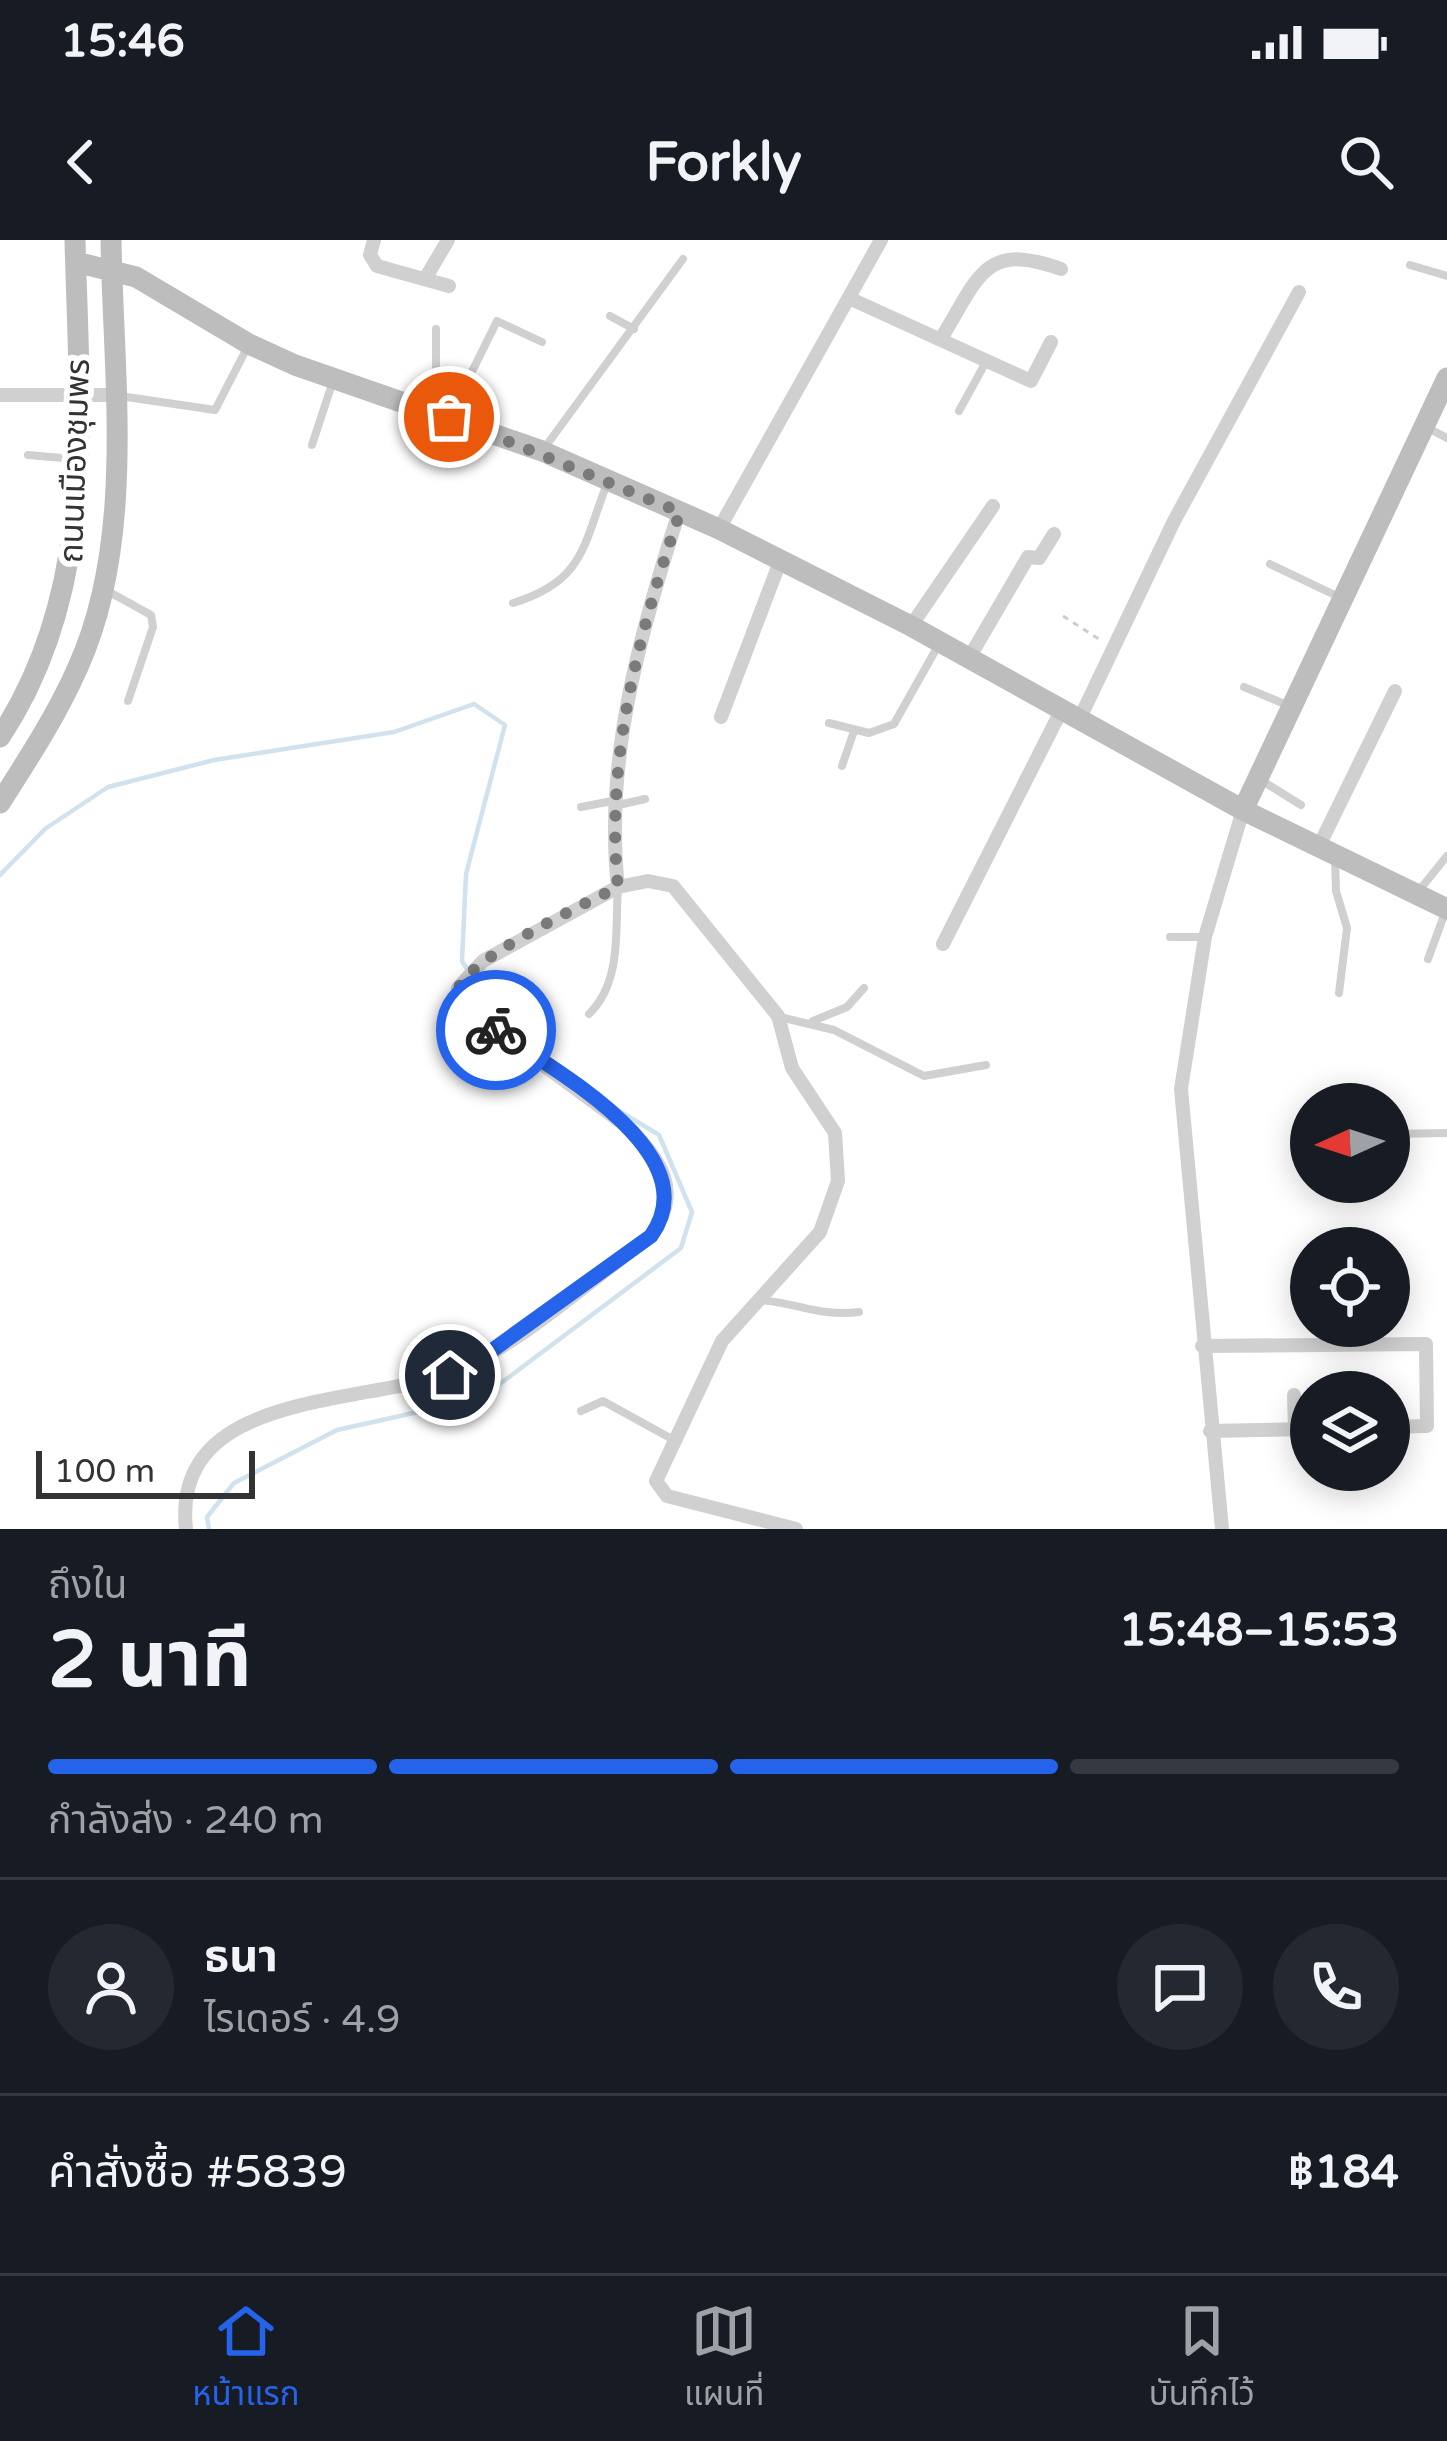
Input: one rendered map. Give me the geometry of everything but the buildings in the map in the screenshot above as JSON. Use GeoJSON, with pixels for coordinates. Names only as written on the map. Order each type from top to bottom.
{"type":"FeatureCollection","features":[{"type":"Feature","properties":{"kind":"street","name":"ถนนเมืองชุมพร"},"geometry":{"type":"LineString","coordinates":[[0,802],[80,665],[103,588],[114,495],[112,240]]}},
{"type":"Feature","properties":{"kind":"street"},"geometry":{"type":"LineString","coordinates":[[374,240],[370,255],[377,266],[449,286]]}},
{"type":"Feature","properties":{"kind":"street"},"geometry":{"type":"LineString","coordinates":[[425,279],[448,240]]}},
{"type":"Feature","properties":{"kind":"street"},"geometry":{"type":"LineString","coordinates":[[719,529],[881,240]]}},
{"type":"Feature","properties":{"kind":"street","name":"ถนนเมืองชุมพร"},"geometry":{"type":"LineString","coordinates":[[0,736],[41,666],[66,588],[80,460],[75,251]]}},
{"type":"Feature","properties":{"kind":"street"},"geometry":{"type":"LineString","coordinates":[[75,251],[249,344],[333,379],[424,406],[542,451],[719,529],[911,626],[1243,810],[1447,909]]}},
{"type":"Feature","properties":{"kind":"street"},"geometry":{"type":"LineString","coordinates":[[942,337],[986,270],[1004,260],[1027,256],[1061,269]]}},
{"type":"Feature","properties":{"kind":"street"},"geometry":{"type":"LineString","coordinates":[[943,944],[1071,713],[1113,649],[1174,521],[1299,292]]}},
{"type":"Feature","properties":{"kind":"street"},"geometry":{"type":"LineString","coordinates":[[850,299],[942,337],[1031,382],[1051,342]]}},
{"type":"Feature","properties":{"kind":"street"},"geometry":{"type":"LineString","coordinates":[[1222,1529],[1181,1089],[1183,1048],[1205,937],[1243,810],[1446,383]]}},
{"type":"Feature","properties":{"kind":"street"},"geometry":{"type":"LineString","coordinates":[[0,394],[113,395]]}},
{"type":"Feature","properties":{"kind":"street"},"geometry":{"type":"LineString","coordinates":[[911,626],[993,506]]}},
{"type":"Feature","properties":{"kind":"street"},"geometry":{"type":"LineString","coordinates":[[618,887],[612,804],[639,653],[680,512]]}},
{"type":"Feature","properties":{"kind":"street"},"geometry":{"type":"LineString","coordinates":[[969,658],[1028,557],[1039,558],[1054,534]]}},
{"type":"Feature","properties":{"kind":"street"},"geometry":{"type":"LineString","coordinates":[[721,718],[781,559]]}},
{"type":"Feature","properties":{"kind":"street"},"geometry":{"type":"LineString","coordinates":[[1328,850],[1395,691]]}},
{"type":"Feature","properties":{"kind":"street"},"geometry":{"type":"LineString","coordinates":[[187,1529],[184,1512],[194,1473],[214,1448],[296,1404],[427,1381],[473,1364],[651,1236],[666,1215],[664,1174],[651,1152],[628,1127],[464,1007],[458,988],[461,979],[483,961],[618,887],[648,880],[673,886],[778,1016],[792,1068],[835,1133],[838,1181],[820,1232],[722,1341],[671,1438],[656,1481],[667,1496],[796,1529]]}},
{"type":"Feature","properties":{"kind":"street"},"geometry":{"type":"LineString","coordinates":[[1202,1346],[1426,1344],[1427,1426],[1410,1426]]}},
{"type":"Feature","properties":{"kind":"street"},"geometry":{"type":"LineString","coordinates":[[1210,1431],[1290,1429]]}},
{"type":"Feature","properties":{"kind":"lane"},"geometry":{"type":"LineString","coordinates":[[542,451],[683,259]]}},
{"type":"Feature","properties":{"kind":"lane"},"geometry":{"type":"LineString","coordinates":[[1410,265],[1447,276]]}},
{"type":"Feature","properties":{"kind":"lane"},"geometry":{"type":"LineString","coordinates":[[610,316],[634,329]]}},
{"type":"Feature","properties":{"kind":"lane"},"geometry":{"type":"LineString","coordinates":[[449,417],[496,321],[542,342]]}},
{"type":"Feature","properties":{"kind":"lane"},"geometry":{"type":"LineString","coordinates":[[424,406],[436,373],[436,329]]}},
{"type":"Feature","properties":{"kind":"lane"},"geometry":{"type":"LineString","coordinates":[[113,395],[215,410],[249,344]]}},
{"type":"Feature","properties":{"kind":"lane"},"geometry":{"type":"LineString","coordinates":[[958,411],[987,359]]}},
{"type":"Feature","properties":{"kind":"lane"},"geometry":{"type":"LineString","coordinates":[[312,445],[333,379]]}},
{"type":"Feature","properties":{"kind":"lane"},"geometry":{"type":"LineString","coordinates":[[1425,426],[1447,438]]}},
{"type":"Feature","properties":{"kind":"lane"},"geometry":{"type":"LineString","coordinates":[[28,455],[80,460]]}},
{"type":"Feature","properties":{"kind":"lane"},"geometry":{"type":"LineString","coordinates":[[513,603],[547,593],[572,572],[608,481]]}},
{"type":"Feature","properties":{"kind":"lane"},"geometry":{"type":"LineString","coordinates":[[1270,564],[1342,598]]}},
{"type":"Feature","properties":{"kind":"lane"},"geometry":{"type":"LineString","coordinates":[[103,588],[151,615],[153,627],[128,701]]}},
{"type":"Feature","properties":{"kind":"lane"},"geometry":{"type":"LineString","coordinates":[[829,723],[869,733],[895,724],[940,642]]}},
{"type":"Feature","properties":{"kind":"lane"},"geometry":{"type":"LineString","coordinates":[[1244,687],[1291,707]]}},
{"type":"Feature","properties":{"kind":"lane"},"geometry":{"type":"LineString","coordinates":[[842,766],[854,731]]}},
{"type":"Feature","properties":{"kind":"lane"},"geometry":{"type":"LineString","coordinates":[[1258,778],[1301,805]]}},
{"type":"Feature","properties":{"kind":"lane"},"geometry":{"type":"LineString","coordinates":[[580,807],[645,799]]}},
{"type":"Feature","properties":{"kind":"lane"},"geometry":{"type":"LineString","coordinates":[[1328,850],[1347,928],[1339,993]]}},
{"type":"Feature","properties":{"kind":"lane"},"geometry":{"type":"LineString","coordinates":[[1416,894],[1447,856]]}},
{"type":"Feature","properties":{"kind":"lane"},"geometry":{"type":"LineString","coordinates":[[589,1014],[607,997],[612,980],[618,887]]}},
{"type":"Feature","properties":{"kind":"lane"},"geometry":{"type":"LineString","coordinates":[[1427,958],[1447,909]]}},
{"type":"Feature","properties":{"kind":"lane"},"geometry":{"type":"LineString","coordinates":[[1170,937],[1205,937]]}},
{"type":"Feature","properties":{"kind":"lane"},"geometry":{"type":"LineString","coordinates":[[812,1021],[847,1007],[864,988]]}},
{"type":"Feature","properties":{"kind":"lane"},"geometry":{"type":"LineString","coordinates":[[778,1016],[812,1021],[924,1076],[986,1066]]}},
{"type":"Feature","properties":{"kind":"lane"},"geometry":{"type":"LineString","coordinates":[[1410,1134],[1447,1133]]}},
{"type":"Feature","properties":{"kind":"lane"},"geometry":{"type":"LineString","coordinates":[[756,1300],[782,1302],[816,1315],[859,1312]]}},
{"type":"Feature","properties":{"kind":"lane"},"geometry":{"type":"LineString","coordinates":[[581,1411],[603,1401],[671,1438]]}},
{"type":"Feature","properties":{"kind":"path"},"geometry":{"type":"LineString","coordinates":[[1063,616],[1113,649]]}},
{"type":"Feature","properties":{"kind":"waterway"},"geometry":{"type":"LineString","coordinates":[[0,875],[45,829],[108,787],[214,760],[394,732],[474,704],[505,725],[466,874],[462,961],[467,969]]}},
{"type":"Feature","properties":{"kind":"waterway"},"geometry":{"type":"LineString","coordinates":[[473,979],[496,1013],[531,1048]]}},
{"type":"Feature","properties":{"kind":"waterway"},"geometry":{"type":"LineString","coordinates":[[209,1529],[207,1517],[234,1483],[337,1430],[481,1398],[681,1248],[692,1212],[659,1135],[603,1101]]}},
{"type":"Feature","properties":{"kind":"way so far"},"geometry":{"type":"LineString","coordinates":[[449,417],[542,451],[680,512],[653,592],[612,801],[618,887],[483,961],[461,979],[459,999],[464,1007],[496,1030]]}},
{"type":"Feature","properties":{"kind":"route"},"geometry":{"type":"LineString","coordinates":[[450,1375],[473,1364],[651,1236],[666,1215],[668,1201],[664,1174],[628,1127],[496,1030]]}}]}
